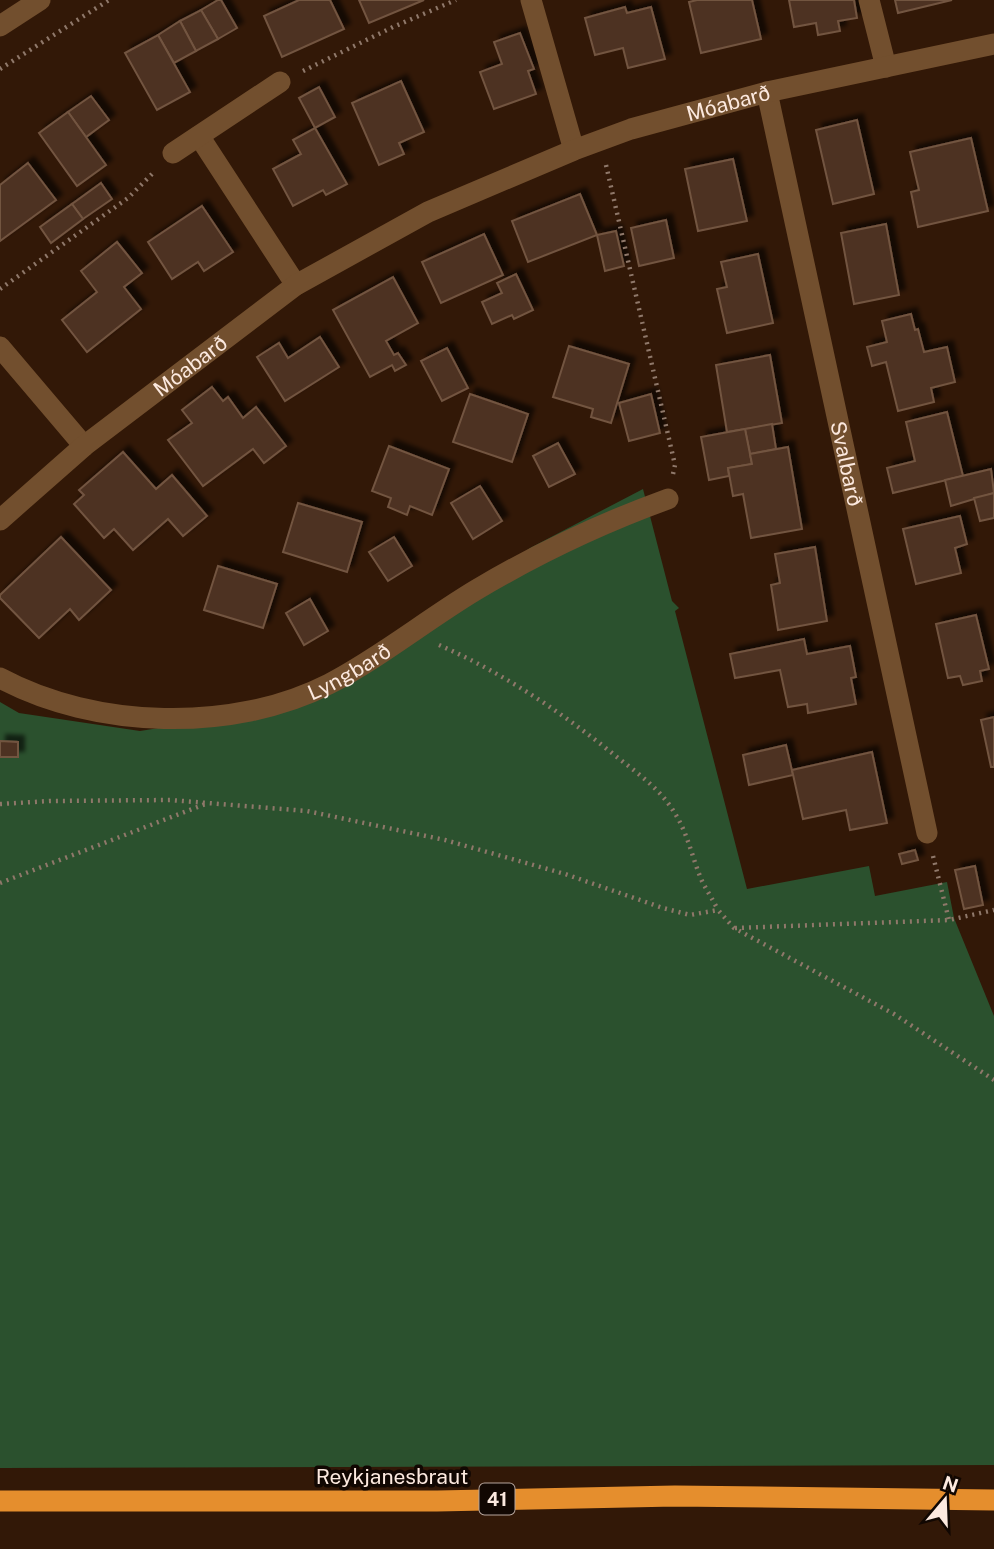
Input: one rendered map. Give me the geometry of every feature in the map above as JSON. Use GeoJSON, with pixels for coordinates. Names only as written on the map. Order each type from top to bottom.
{"type":"FeatureCollection","features":[{"type":"Feature","properties":{"kind":"highway","name":"Reykjanesbraut"},"geometry":{"type":"LineString","coordinates":[[0,1501],[437,1500],[675,1496],[994,1500]]}},
{"type":"Feature","properties":{"kind":"street"},"geometry":{"type":"LineString","coordinates":[[0,26],[40,0]]}},
{"type":"Feature","properties":{"kind":"street"},"geometry":{"type":"LineString","coordinates":[[531,0],[573,150]]}},
{"type":"Feature","properties":{"kind":"street"},"geometry":{"type":"LineString","coordinates":[[869,0],[886,67]]}},
{"type":"Feature","properties":{"kind":"street","name":"Móabarð"},"geometry":{"type":"LineString","coordinates":[[0,520],[84,446],[296,285],[428,212],[573,150],[631,129],[767,92],[994,44]]}},
{"type":"Feature","properties":{"kind":"street"},"geometry":{"type":"LineString","coordinates":[[173,153],[280,82]]}},
{"type":"Feature","properties":{"kind":"street","name":"Svalbarð"},"geometry":{"type":"LineString","coordinates":[[767,92],[927,833]]}},
{"type":"Feature","properties":{"kind":"street"},"geometry":{"type":"LineString","coordinates":[[199,136],[296,285]]}},
{"type":"Feature","properties":{"kind":"street"},"geometry":{"type":"LineString","coordinates":[[0,347],[84,446]]}},
{"type":"Feature","properties":{"kind":"street","name":"Lyngbarð"},"geometry":{"type":"LineString","coordinates":[[0,678],[47,698],[84,708],[162,718],[210,717],[289,701],[361,667],[474,591],[540,553],[605,522],[668,499]]}},
{"type":"Feature","properties":{"kind":"path"},"geometry":{"type":"LineString","coordinates":[[0,69],[109,0]]}},
{"type":"Feature","properties":{"kind":"path"},"geometry":{"type":"LineString","coordinates":[[280,82],[393,27],[456,0]]}},
{"type":"Feature","properties":{"kind":"path"},"geometry":{"type":"LineString","coordinates":[[600,140],[675,465],[668,499]]}},
{"type":"Feature","properties":{"kind":"path"},"geometry":{"type":"LineString","coordinates":[[0,289],[128,198],[173,153]]}},
{"type":"Feature","properties":{"kind":"path"},"geometry":{"type":"LineString","coordinates":[[413,633],[470,659],[522,688],[567,717],[645,779],[673,810],[684,829],[702,881],[718,910],[734,928],[894,1014],[994,1080]]}},
{"type":"Feature","properties":{"kind":"path"},"geometry":{"type":"LineString","coordinates":[[0,804],[170,800],[307,810],[445,840],[565,874],[690,915],[718,910]]}},
{"type":"Feature","properties":{"kind":"path"},"geometry":{"type":"LineString","coordinates":[[0,883],[212,802]]}},
{"type":"Feature","properties":{"kind":"path"},"geometry":{"type":"LineString","coordinates":[[927,833],[949,920]]}},
{"type":"Feature","properties":{"kind":"path"},"geometry":{"type":"LineString","coordinates":[[734,928],[949,920],[994,910]]}},
{"type":"Feature","properties":{"kind":"green space"},"geometry":{"type":"Polygon","coordinates":[[[643,489],[672,601],[679,608],[675,611],[747,889],[869,866],[875,896],[947,882],[954,918],[994,1016],[994,1465],[0,1468],[0,702],[19,713],[140,731],[322,698],[530,548],[643,489]]]}},
{"type":"Feature","properties":{"kind":"building"},"geometry":{"type":"Polygon","coordinates":[[[221,0],[237,28],[218,39],[201,10],[221,0]]]}},
{"type":"Feature","properties":{"kind":"building"},"geometry":{"type":"Polygon","coordinates":[[[299,0],[330,0],[344,29],[282,57],[264,16],[299,0]]]}},
{"type":"Feature","properties":{"kind":"building"},"geometry":{"type":"Polygon","coordinates":[[[359,0],[424,0],[369,23],[359,0]]]}},
{"type":"Feature","properties":{"kind":"building"},"geometry":{"type":"Polygon","coordinates":[[[752,0],[761,39],[701,53],[689,2],[752,0]]]}},
{"type":"Feature","properties":{"kind":"building"},"geometry":{"type":"Polygon","coordinates":[[[789,0],[854,0],[857,18],[838,21],[840,31],[818,35],[816,23],[794,27],[789,0]]]}},
{"type":"Feature","properties":{"kind":"building"},"geometry":{"type":"Polygon","coordinates":[[[895,0],[952,0],[898,13],[895,0]]]}},
{"type":"Feature","properties":{"kind":"building"},"geometry":{"type":"Polygon","coordinates":[[[625,7],[627,13],[651,7],[665,59],[628,68],[623,48],[595,55],[585,18],[625,7]]]}},
{"type":"Feature","properties":{"kind":"building"},"geometry":{"type":"Polygon","coordinates":[[[201,10],[218,39],[196,51],[180,21],[201,10]]]}},
{"type":"Feature","properties":{"kind":"building"},"geometry":{"type":"Polygon","coordinates":[[[180,21],[196,51],[174,63],[158,35],[180,21]]]}},
{"type":"Feature","properties":{"kind":"building"},"geometry":{"type":"Polygon","coordinates":[[[520,33],[534,69],[528,71],[536,94],[494,109],[480,72],[502,64],[494,42],[520,33]]]}},
{"type":"Feature","properties":{"kind":"building"},"geometry":{"type":"Polygon","coordinates":[[[158,35],[190,92],[157,110],[125,53],[158,35]]]}},
{"type":"Feature","properties":{"kind":"building"},"geometry":{"type":"Polygon","coordinates":[[[401,81],[424,132],[399,143],[404,154],[379,165],[352,103],[401,81]]]}},
{"type":"Feature","properties":{"kind":"building"},"geometry":{"type":"Polygon","coordinates":[[[319,87],[335,117],[315,128],[299,98],[319,87]]]}},
{"type":"Feature","properties":{"kind":"building"},"geometry":{"type":"Polygon","coordinates":[[[91,96],[109,120],[86,137],[68,112],[91,96]]]}},
{"type":"Feature","properties":{"kind":"building"},"geometry":{"type":"Polygon","coordinates":[[[68,112],[106,165],[77,186],[39,133],[68,112]]]}},
{"type":"Feature","properties":{"kind":"building"},"geometry":{"type":"Polygon","coordinates":[[[857,120],[874,194],[833,204],[816,130],[857,120]]]}},
{"type":"Feature","properties":{"kind":"building"},"geometry":{"type":"Polygon","coordinates":[[[315,128],[347,184],[326,195],[323,190],[293,206],[273,169],[301,154],[293,140],[315,128]]]}},
{"type":"Feature","properties":{"kind":"building"},"geometry":{"type":"Polygon","coordinates":[[[971,138],[988,211],[918,227],[911,192],[919,190],[910,152],[971,138]]]}},
{"type":"Feature","properties":{"kind":"building"},"geometry":{"type":"Polygon","coordinates":[[[733,159],[747,221],[698,231],[685,169],[733,159]]]}},
{"type":"Feature","properties":{"kind":"building"},"geometry":{"type":"Polygon","coordinates":[[[28,163],[56,200],[0,241],[0,185],[28,163]]]}},
{"type":"Feature","properties":{"kind":"building"},"geometry":{"type":"Polygon","coordinates":[[[101,183],[112,199],[83,219],[72,204],[101,183]]]}},
{"type":"Feature","properties":{"kind":"building"},"geometry":{"type":"Polygon","coordinates":[[[580,194],[597,235],[528,262],[512,221],[580,194]]]}},
{"type":"Feature","properties":{"kind":"building"},"geometry":{"type":"Polygon","coordinates":[[[72,204],[83,219],[51,243],[40,227],[72,204]]]}},
{"type":"Feature","properties":{"kind":"building"},"geometry":{"type":"Polygon","coordinates":[[[202,206],[233,252],[204,271],[198,262],[172,279],[148,242],[202,206]]]}},
{"type":"Feature","properties":{"kind":"building"},"geometry":{"type":"Polygon","coordinates":[[[666,220],[674,258],[639,266],[631,228],[666,220]]]}},
{"type":"Feature","properties":{"kind":"building"},"geometry":{"type":"Polygon","coordinates":[[[886,224],[899,295],[854,304],[841,233],[886,224]]]}},
{"type":"Feature","properties":{"kind":"building"},"geometry":{"type":"Polygon","coordinates":[[[616,231],[624,266],[605,271],[597,235],[616,231]]]}},
{"type":"Feature","properties":{"kind":"building"},"geometry":{"type":"Polygon","coordinates":[[[484,234],[503,275],[441,303],[422,262],[484,234]]]}},
{"type":"Feature","properties":{"kind":"building"},"geometry":{"type":"Polygon","coordinates":[[[117,242],[142,273],[124,287],[141,309],[87,352],[62,320],[97,292],[81,271],[117,242]]]}},
{"type":"Feature","properties":{"kind":"building"},"geometry":{"type":"Polygon","coordinates":[[[758,254],[773,323],[727,333],[717,289],[727,287],[721,262],[758,254]]]}},
{"type":"Feature","properties":{"kind":"building"},"geometry":{"type":"Polygon","coordinates":[[[516,274],[533,310],[514,319],[512,315],[492,324],[482,302],[502,293],[497,283],[516,274]]]}},
{"type":"Feature","properties":{"kind":"building"},"geometry":{"type":"Polygon","coordinates":[[[393,277],[418,323],[386,341],[394,355],[398,353],[406,365],[395,371],[392,365],[370,377],[333,310],[393,277]]]}},
{"type":"Feature","properties":{"kind":"building"},"geometry":{"type":"Polygon","coordinates":[[[911,314],[924,352],[947,347],[955,382],[931,388],[934,402],[898,411],[886,362],[872,366],[867,347],[887,342],[882,321],[911,314]]]}},
{"type":"Feature","properties":{"kind":"building"},"geometry":{"type":"Polygon","coordinates":[[[320,337],[339,367],[285,401],[257,357],[279,343],[288,358],[320,337]]]}},
{"type":"Feature","properties":{"kind":"building"},"geometry":{"type":"Polygon","coordinates":[[[569,346],[629,364],[611,423],[591,417],[593,409],[553,397],[569,346]]]}},
{"type":"Feature","properties":{"kind":"building"},"geometry":{"type":"Polygon","coordinates":[[[447,348],[468,388],[442,401],[421,361],[447,348]]]}},
{"type":"Feature","properties":{"kind":"building"},"geometry":{"type":"Polygon","coordinates":[[[770,355],[782,423],[727,432],[716,365],[770,355]]]}},
{"type":"Feature","properties":{"kind":"building"},"geometry":{"type":"Polygon","coordinates":[[[212,387],[223,401],[228,397],[243,418],[256,407],[286,446],[264,463],[253,449],[203,486],[168,440],[192,423],[182,410],[212,387]]]}},
{"type":"Feature","properties":{"kind":"building"},"geometry":{"type":"Polygon","coordinates":[[[470,394],[528,414],[512,462],[453,442],[470,394]]]}},
{"type":"Feature","properties":{"kind":"building"},"geometry":{"type":"Polygon","coordinates":[[[651,394],[660,433],[629,441],[619,403],[651,394]]]}},
{"type":"Feature","properties":{"kind":"building"},"geometry":{"type":"Polygon","coordinates":[[[947,412],[963,476],[893,493],[887,468],[915,461],[906,422],[947,412]]]}},
{"type":"Feature","properties":{"kind":"building"},"geometry":{"type":"Polygon","coordinates":[[[772,424],[776,449],[750,454],[745,429],[772,424]]]}},
{"type":"Feature","properties":{"kind":"building"},"geometry":{"type":"Polygon","coordinates":[[[745,429],[752,464],[728,468],[729,476],[709,480],[701,437],[745,429]]]}},
{"type":"Feature","properties":{"kind":"building"},"geometry":{"type":"Polygon","coordinates":[[[558,443],[575,474],[549,487],[533,456],[558,443]]]}},
{"type":"Feature","properties":{"kind":"building"},"geometry":{"type":"Polygon","coordinates":[[[389,446],[449,469],[432,515],[410,506],[407,515],[388,507],[391,498],[372,491],[389,446]]]}},
{"type":"Feature","properties":{"kind":"building"},"geometry":{"type":"Polygon","coordinates":[[[788,447],[802,529],[751,538],[743,494],[733,496],[728,468],[752,464],[750,454],[788,447]]]}},
{"type":"Feature","properties":{"kind":"building"},"geometry":{"type":"Polygon","coordinates":[[[123,452],[156,489],[172,475],[207,516],[183,536],[168,519],[133,550],[114,529],[104,538],[74,504],[84,495],[79,490],[123,452]]]}},
{"type":"Feature","properties":{"kind":"building"},"geometry":{"type":"Polygon","coordinates":[[[991,469],[994,493],[951,506],[945,480],[991,469]]]}},
{"type":"Feature","properties":{"kind":"building"},"geometry":{"type":"Polygon","coordinates":[[[480,486],[502,521],[473,539],[451,503],[480,486]]]}},
{"type":"Feature","properties":{"kind":"building"},"geometry":{"type":"Polygon","coordinates":[[[994,493],[994,518],[980,521],[974,498],[994,493]]]}},
{"type":"Feature","properties":{"kind":"building"},"geometry":{"type":"Polygon","coordinates":[[[298,503],[362,522],[347,572],[283,552],[298,503]]]}},
{"type":"Feature","properties":{"kind":"building"},"geometry":{"type":"Polygon","coordinates":[[[960,516],[967,544],[955,548],[961,573],[916,584],[903,529],[960,516]]]}},
{"type":"Feature","properties":{"kind":"building"},"geometry":{"type":"Polygon","coordinates":[[[61,537],[111,590],[79,620],[70,609],[39,638],[0,595],[61,537]]]}},
{"type":"Feature","properties":{"kind":"building"},"geometry":{"type":"Polygon","coordinates":[[[394,537],[412,566],[388,581],[369,552],[394,537]]]}},
{"type":"Feature","properties":{"kind":"building"},"geometry":{"type":"Polygon","coordinates":[[[815,547],[827,621],[778,630],[771,585],[780,583],[775,554],[815,547]]]}},
{"type":"Feature","properties":{"kind":"building"},"geometry":{"type":"Polygon","coordinates":[[[218,566],[277,584],[263,628],[204,610],[218,566]]]}},
{"type":"Feature","properties":{"kind":"building"},"geometry":{"type":"Polygon","coordinates":[[[310,599],[328,631],[304,645],[286,613],[310,599]]]}},
{"type":"Feature","properties":{"kind":"building"},"geometry":{"type":"Polygon","coordinates":[[[976,615],[989,669],[980,671],[982,681],[963,685],[960,676],[948,678],[936,624],[976,615]]]}},
{"type":"Feature","properties":{"kind":"building"},"geometry":{"type":"Polygon","coordinates":[[[804,639],[807,654],[850,646],[856,677],[851,678],[856,704],[808,713],[807,704],[788,707],[780,670],[735,678],[730,654],[804,639]]]}},
{"type":"Feature","properties":{"kind":"building"},"geometry":{"type":"Polygon","coordinates":[[[994,717],[994,767],[991,767],[981,720],[994,717]]]}},
{"type":"Feature","properties":{"kind":"building"},"geometry":{"type":"Polygon","coordinates":[[[0,741],[18,742],[18,757],[0,757],[0,741]]]}},
{"type":"Feature","properties":{"kind":"building"},"geometry":{"type":"Polygon","coordinates":[[[786,745],[793,775],[749,785],[743,755],[786,745]]]}},
{"type":"Feature","properties":{"kind":"building"},"geometry":{"type":"Polygon","coordinates":[[[872,752],[887,823],[850,830],[846,810],[803,819],[792,770],[872,752]]]}},
{"type":"Feature","properties":{"kind":"building"},"geometry":{"type":"Polygon","coordinates":[[[915,850],[918,860],[902,864],[899,854],[915,850]]]}},
{"type":"Feature","properties":{"kind":"building"},"geometry":{"type":"Polygon","coordinates":[[[975,866],[983,905],[964,909],[955,870],[975,866]]]}}]}
